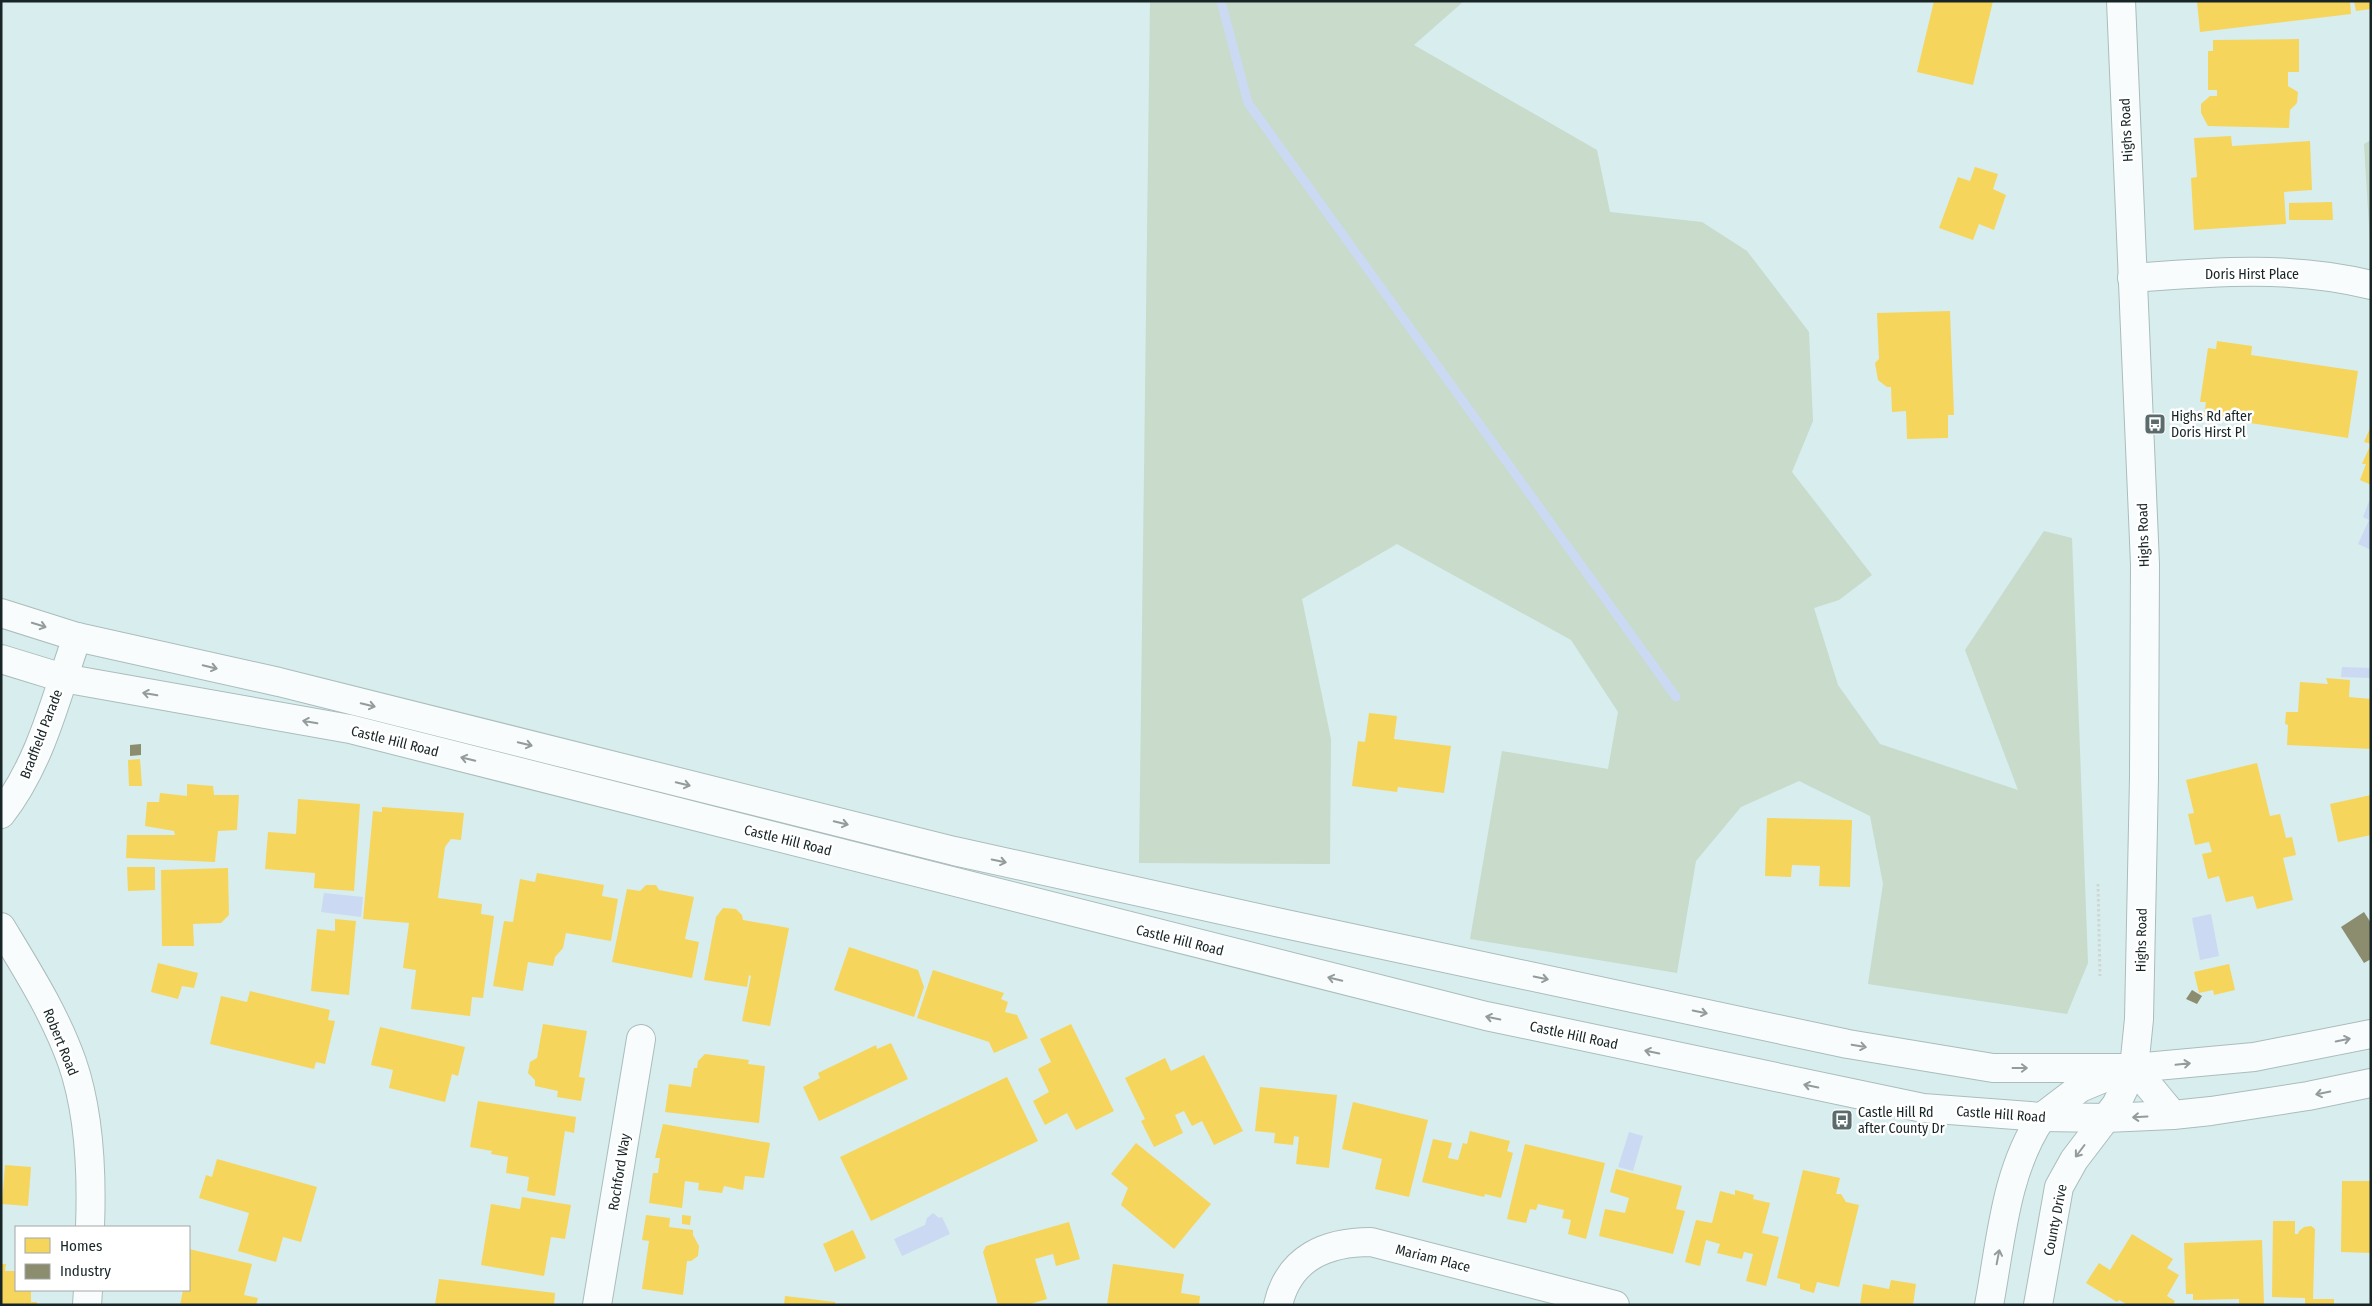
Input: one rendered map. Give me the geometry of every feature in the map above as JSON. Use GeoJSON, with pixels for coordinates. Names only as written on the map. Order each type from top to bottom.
{"type":"FeatureCollection","features":[{"type":"Feature","properties":{"kind":"main road","name":"Highs Road"},"geometry":{"type":"LineString","coordinates":[[2121,1],[2144,564],[2144,796],[2139,1019],[2134,1068]]}},
{"type":"Feature","properties":{"kind":"main road","name":"Doris Hirst Place"},"geometry":{"type":"LineString","coordinates":[[2132,278],[2184,274],[2296,273],[2344,278],[2371,284]]}},
{"type":"Feature","properties":{"kind":"main road","name":"Castle Hill Road"},"geometry":{"type":"LineString","coordinates":[[1,613],[77,636],[279,682],[954,851],[1838,1042],[1993,1068],[2134,1068],[2254,1057],[2371,1034]]}},
{"type":"Feature","properties":{"kind":"main road"},"geometry":{"type":"LineString","coordinates":[[63,678],[77,636]]}},
{"type":"Feature","properties":{"kind":"main road","name":"Castle Hill Road"},"geometry":{"type":"LineString","coordinates":[[1,659],[63,678],[350,729],[1495,1018],[1923,1108],[2042,1117],[2106,1118],[2173,1115],[2211,1112],[2308,1096],[2371,1083]]}},
{"type":"Feature","properties":{"kind":"main road","name":"Bradfield Parade"},"geometry":{"type":"LineString","coordinates":[[1,814],[17,793],[31,767],[63,678]]}},
{"type":"Feature","properties":{"kind":"main road","name":"Robert Road"},"geometry":{"type":"LineString","coordinates":[[1,927],[52,1016],[72,1062],[84,1108],[89,1169],[90,1226]]}},
{"type":"Feature","properties":{"kind":"main road","name":"Rochford Way"},"geometry":{"type":"LineString","coordinates":[[597,1305],[641,1039]]}},
{"type":"Feature","properties":{"kind":"main road"},"geometry":{"type":"LineString","coordinates":[[1989,1305],[2015,1174],[2024,1146],[2042,1117],[2080,1088],[2134,1068],[2173,1115]]}},
{"type":"Feature","properties":{"kind":"main road","name":"County Drive"},"geometry":{"type":"LineString","coordinates":[[2038,1305],[2059,1187],[2074,1160],[2116,1105],[2134,1068]]}},
{"type":"Feature","properties":{"kind":"main road","name":"Mariam Place"},"geometry":{"type":"LineString","coordinates":[[1278,1305],[1287,1278],[1300,1264],[1317,1252],[1335,1245],[1363,1242],[1372,1242],[1615,1305]]}},
{"type":"Feature","properties":{"kind":"main road"},"geometry":{"type":"LineString","coordinates":[[87,1305],[88,1291]]}},
{"type":"Feature","properties":{"kind":"path"},"geometry":{"type":"LineString","coordinates":[[2098,884],[2100,976]]}},
{"type":"Feature","properties":{"kind":"green space"},"geometry":{"type":"Polygon","coordinates":[[[1150,1],[1464,1],[1414,45],[1597,150],[1610,212],[1702,222],[1747,251],[1809,332],[1813,421],[1792,472],[1872,575],[1839,600],[1814,608],[1838,685],[1880,744],[2018,790],[1965,650],[2044,531],[2072,538],[2088,963],[2067,1014],[1868,984],[1883,884],[1870,816],[1799,781],[1741,807],[1696,861],[1677,973],[1470,939],[1502,751],[1608,769],[1618,712],[1571,640],[1397,544],[1302,599],[1331,739],[1330,864],[1139,863],[1150,1]]]}},
{"type":"Feature","properties":{"kind":"green space"},"geometry":{"type":"Polygon","coordinates":[[[2371,140],[2371,259],[2364,144],[2371,140]]]}},
{"type":"Feature","properties":{"kind":"water"},"geometry":{"type":"Polygon","coordinates":[[[2369,501],[2371,502],[2371,550],[2358,544],[2369,520],[2363,517],[2369,501]]]}},
{"type":"Feature","properties":{"kind":"water"},"geometry":{"type":"Polygon","coordinates":[[[2342,667],[2371,668],[2371,678],[2341,677],[2342,667]]]}},
{"type":"Feature","properties":{"kind":"water"},"geometry":{"type":"Polygon","coordinates":[[[324,893],[363,897],[361,917],[321,912],[324,893]]]}},
{"type":"Feature","properties":{"kind":"water"},"geometry":{"type":"Polygon","coordinates":[[[2211,914],[2219,956],[2200,960],[2192,918],[2211,914]]]}},
{"type":"Feature","properties":{"kind":"water"},"geometry":{"type":"Polygon","coordinates":[[[1629,1132],[1643,1136],[1633,1171],[1618,1167],[1629,1132]]]}},
{"type":"Feature","properties":{"kind":"water"},"geometry":{"type":"Polygon","coordinates":[[[933,1213],[939,1218],[942,1217],[950,1234],[902,1256],[894,1239],[925,1225],[927,1218],[933,1213]]]}},
{"type":"Feature","properties":{"kind":"building: Homes"},"geometry":{"type":"Polygon","coordinates":[[[1934,1],[1993,1],[1973,85],[1917,72],[1934,1]]]}},
{"type":"Feature","properties":{"kind":"building: Homes"},"geometry":{"type":"Polygon","coordinates":[[[2197,1],[2350,1],[2351,14],[2200,32],[2197,1]]]}},
{"type":"Feature","properties":{"kind":"building: Homes"},"geometry":{"type":"Polygon","coordinates":[[[2354,1],[2371,1],[2371,9],[2356,11],[2354,1]]]}},
{"type":"Feature","properties":{"kind":"building: Homes"},"geometry":{"type":"Polygon","coordinates":[[[2299,39],[2299,72],[2288,72],[2288,86],[2298,92],[2297,103],[2290,110],[2289,128],[2208,126],[2201,113],[2201,104],[2210,96],[2217,96],[2217,90],[2208,90],[2208,51],[2213,51],[2213,40],[2299,39]]]}},
{"type":"Feature","properties":{"kind":"building: Homes"},"geometry":{"type":"Polygon","coordinates":[[[2231,136],[2232,146],[2310,141],[2312,190],[2284,192],[2286,224],[2194,230],[2191,178],[2197,177],[2194,138],[2231,136]]]}},
{"type":"Feature","properties":{"kind":"building: Homes"},"geometry":{"type":"Polygon","coordinates":[[[1975,167],[1998,174],[1993,189],[2006,195],[1994,230],[1979,224],[1973,240],[1939,228],[1958,177],[1970,181],[1975,167]]]}},
{"type":"Feature","properties":{"kind":"building: Homes"},"geometry":{"type":"Polygon","coordinates":[[[2332,202],[2333,220],[2289,220],[2289,203],[2332,202]]]}},
{"type":"Feature","properties":{"kind":"building: Homes"},"geometry":{"type":"Polygon","coordinates":[[[1950,311],[1954,415],[1948,415],[1948,438],[1907,439],[1906,411],[1892,412],[1891,387],[1887,387],[1878,380],[1875,363],[1879,359],[1877,313],[1950,311]]]}},
{"type":"Feature","properties":{"kind":"building: Homes"},"geometry":{"type":"Polygon","coordinates":[[[2217,341],[2252,346],[2251,355],[2358,371],[2348,438],[2204,416],[2206,402],[2200,402],[2208,348],[2216,349],[2217,341]]]}},
{"type":"Feature","properties":{"kind":"building: Homes"},"geometry":{"type":"Polygon","coordinates":[[[2371,426],[2371,444],[2364,442],[2371,426]]]}},
{"type":"Feature","properties":{"kind":"building: Homes"},"geometry":{"type":"Polygon","coordinates":[[[2371,444],[2371,485],[2360,480],[2366,464],[2362,464],[2371,444]]]}},
{"type":"Feature","properties":{"kind":"building: Homes"},"geometry":{"type":"Polygon","coordinates":[[[2326,678],[2350,680],[2349,697],[2371,699],[2371,749],[2287,745],[2288,725],[2285,724],[2286,712],[2298,712],[2300,682],[2328,684],[2326,678]]]}},
{"type":"Feature","properties":{"kind":"building: Homes"},"geometry":{"type":"Polygon","coordinates":[[[1369,713],[1397,716],[1394,739],[1451,746],[1444,793],[1398,787],[1397,792],[1352,786],[1358,741],[1365,742],[1369,713]]]}},
{"type":"Feature","properties":{"kind":"building: Homes"},"geometry":{"type":"Polygon","coordinates":[[[140,759],[142,786],[129,786],[128,760],[140,759]]]}},
{"type":"Feature","properties":{"kind":"building: Homes"},"geometry":{"type":"Polygon","coordinates":[[[2257,763],[2270,816],[2280,814],[2286,838],[2292,837],[2296,855],[2283,858],[2293,900],[2257,909],[2253,896],[2226,902],[2219,876],[2208,879],[2202,854],[2212,852],[2209,842],[2195,845],[2188,814],[2194,813],[2186,780],[2257,763]]]}},
{"type":"Feature","properties":{"kind":"building: Homes"},"geometry":{"type":"Polygon","coordinates":[[[187,784],[213,786],[214,795],[239,795],[237,830],[218,831],[215,862],[126,858],[127,835],[175,835],[174,831],[145,826],[147,802],[159,802],[160,793],[187,796],[187,784]]]}},
{"type":"Feature","properties":{"kind":"building: Homes"},"geometry":{"type":"Polygon","coordinates":[[[2371,795],[2371,835],[2338,842],[2330,804],[2371,795]]]}},
{"type":"Feature","properties":{"kind":"building: Homes"},"geometry":{"type":"Polygon","coordinates":[[[298,799],[360,804],[354,891],[314,888],[315,873],[265,869],[268,832],[296,834],[298,799]]]}},
{"type":"Feature","properties":{"kind":"building: Homes"},"geometry":{"type":"Polygon","coordinates":[[[382,807],[464,813],[461,840],[451,839],[445,847],[438,898],[482,904],[481,914],[494,916],[483,998],[472,997],[470,1016],[411,1009],[416,970],[403,968],[409,923],[363,919],[373,811],[382,812],[382,807]]]}},
{"type":"Feature","properties":{"kind":"building: Homes"},"geometry":{"type":"Polygon","coordinates":[[[1767,818],[1852,820],[1850,887],[1819,886],[1820,866],[1792,865],[1791,877],[1765,876],[1767,818]]]}},
{"type":"Feature","properties":{"kind":"building: Homes"},"geometry":{"type":"Polygon","coordinates":[[[127,867],[155,867],[155,890],[128,891],[127,867]]]}},
{"type":"Feature","properties":{"kind":"building: Homes"},"geometry":{"type":"Polygon","coordinates":[[[228,868],[229,915],[221,923],[193,924],[194,946],[162,946],[161,870],[228,868]]]}},
{"type":"Feature","properties":{"kind":"building: Homes"},"geometry":{"type":"Polygon","coordinates":[[[537,873],[604,885],[602,896],[618,899],[611,941],[566,933],[563,948],[555,957],[553,966],[528,962],[523,991],[493,986],[504,921],[513,922],[520,879],[535,882],[537,873]]]}},
{"type":"Feature","properties":{"kind":"building: Homes"},"geometry":{"type":"Polygon","coordinates":[[[646,885],[656,885],[659,890],[694,897],[685,939],[699,942],[692,978],[612,962],[627,889],[640,891],[646,885]]]}},
{"type":"Feature","properties":{"kind":"building: Homes"},"geometry":{"type":"Polygon","coordinates":[[[723,908],[736,909],[742,915],[743,920],[789,928],[770,1026],[742,1021],[751,976],[749,975],[747,987],[704,980],[716,917],[723,908]]]}},
{"type":"Feature","properties":{"kind":"building: Homes"},"geometry":{"type":"Polygon","coordinates":[[[335,919],[356,921],[349,995],[311,991],[317,929],[335,931],[335,919]]]}},
{"type":"Feature","properties":{"kind":"building: Homes"},"geometry":{"type":"Polygon","coordinates":[[[849,947],[918,970],[924,987],[914,1017],[834,990],[849,947]]]}},
{"type":"Feature","properties":{"kind":"building: Homes"},"geometry":{"type":"Polygon","coordinates":[[[158,963],[198,973],[194,988],[182,986],[178,999],[151,992],[158,963]]]}},
{"type":"Feature","properties":{"kind":"building: Homes"},"geometry":{"type":"Polygon","coordinates":[[[2229,964],[2235,990],[2214,995],[2213,990],[2199,993],[2194,972],[2229,964]]]}},
{"type":"Feature","properties":{"kind":"building: Homes"},"geometry":{"type":"Polygon","coordinates":[[[933,970],[1004,993],[1001,999],[1008,1002],[1005,1012],[1017,1015],[1028,1038],[994,1053],[989,1042],[917,1018],[933,970]]]}},
{"type":"Feature","properties":{"kind":"building: Homes"},"geometry":{"type":"Polygon","coordinates":[[[250,991],[330,1010],[328,1020],[335,1021],[325,1064],[316,1062],[314,1069],[210,1044],[221,996],[247,1002],[250,991]]]}},
{"type":"Feature","properties":{"kind":"building: Homes"},"geometry":{"type":"Polygon","coordinates":[[[543,1024],[587,1031],[579,1077],[585,1078],[581,1101],[557,1097],[558,1091],[535,1086],[535,1080],[528,1073],[530,1062],[537,1058],[543,1024]]]}},
{"type":"Feature","properties":{"kind":"building: Homes"},"geometry":{"type":"Polygon","coordinates":[[[1071,1024],[1114,1111],[1076,1130],[1067,1113],[1045,1125],[1033,1101],[1049,1092],[1038,1069],[1051,1062],[1040,1039],[1071,1024]]]}},
{"type":"Feature","properties":{"kind":"building: Homes"},"geometry":{"type":"Polygon","coordinates":[[[380,1027],[465,1047],[458,1076],[452,1074],[445,1102],[389,1088],[393,1070],[371,1065],[380,1027]]]}},
{"type":"Feature","properties":{"kind":"building: Homes"},"geometry":{"type":"Polygon","coordinates":[[[891,1043],[908,1079],[819,1121],[803,1087],[820,1078],[818,1073],[876,1045],[877,1049],[891,1043]]]}},
{"type":"Feature","properties":{"kind":"building: Homes"},"geometry":{"type":"Polygon","coordinates":[[[705,1054],[749,1060],[748,1064],[765,1066],[759,1123],[665,1112],[669,1084],[691,1087],[694,1068],[697,1068],[698,1061],[705,1054]]]}},
{"type":"Feature","properties":{"kind":"building: Homes"},"geometry":{"type":"Polygon","coordinates":[[[1204,1055],[1243,1131],[1214,1145],[1202,1121],[1192,1126],[1184,1111],[1175,1115],[1183,1133],[1154,1147],[1141,1121],[1145,1119],[1125,1078],[1165,1058],[1171,1071],[1204,1055]]]}},
{"type":"Feature","properties":{"kind":"building: Homes"},"geometry":{"type":"Polygon","coordinates":[[[1007,1077],[1038,1141],[871,1221],[840,1157],[1007,1077]]]}},
{"type":"Feature","properties":{"kind":"building: Homes"},"geometry":{"type":"Polygon","coordinates":[[[1260,1087],[1337,1095],[1329,1168],[1296,1164],[1299,1137],[1294,1136],[1293,1145],[1274,1143],[1275,1133],[1255,1131],[1260,1087]]]}},
{"type":"Feature","properties":{"kind":"building: Homes"},"geometry":{"type":"Polygon","coordinates":[[[478,1101],[576,1117],[574,1133],[565,1131],[555,1196],[527,1191],[529,1177],[506,1173],[508,1157],[491,1154],[492,1151],[470,1147],[478,1101]]]}},
{"type":"Feature","properties":{"kind":"building: Homes"},"geometry":{"type":"Polygon","coordinates":[[[1353,1102],[1428,1120],[1409,1197],[1375,1189],[1382,1159],[1342,1149],[1353,1102]]]}},
{"type":"Feature","properties":{"kind":"building: Homes"},"geometry":{"type":"Polygon","coordinates":[[[663,1124],[770,1143],[764,1178],[745,1176],[743,1190],[724,1186],[722,1193],[698,1190],[699,1183],[685,1181],[682,1208],[649,1203],[653,1173],[658,1173],[660,1158],[655,1158],[663,1124]]]}},
{"type":"Feature","properties":{"kind":"building: Homes"},"geometry":{"type":"Polygon","coordinates":[[[1470,1131],[1510,1141],[1507,1151],[1513,1153],[1501,1198],[1485,1194],[1484,1197],[1422,1182],[1433,1139],[1452,1143],[1448,1158],[1458,1160],[1463,1143],[1467,1144],[1470,1131]]]}},
{"type":"Feature","properties":{"kind":"building: Homes"},"geometry":{"type":"Polygon","coordinates":[[[1136,1143],[1211,1204],[1174,1249],[1121,1205],[1128,1188],[1111,1174],[1136,1143]]]}},
{"type":"Feature","properties":{"kind":"building: Homes"},"geometry":{"type":"Polygon","coordinates":[[[1525,1144],[1605,1163],[1586,1239],[1568,1234],[1571,1220],[1562,1218],[1564,1210],[1538,1204],[1536,1210],[1530,1209],[1526,1223],[1507,1219],[1525,1144]]]}},
{"type":"Feature","properties":{"kind":"building: Homes"},"geometry":{"type":"Polygon","coordinates":[[[217,1159],[317,1187],[301,1242],[283,1237],[276,1262],[238,1251],[249,1213],[199,1198],[206,1175],[212,1177],[217,1159]]]}},
{"type":"Feature","properties":{"kind":"building: Homes"},"geometry":{"type":"Polygon","coordinates":[[[5,1165],[31,1167],[28,1206],[2,1204],[5,1165]]]}},
{"type":"Feature","properties":{"kind":"building: Homes"},"geometry":{"type":"Polygon","coordinates":[[[1616,1169],[1682,1186],[1676,1209],[1685,1211],[1673,1254],[1599,1236],[1605,1209],[1625,1213],[1629,1198],[1610,1192],[1616,1169]]]}},
{"type":"Feature","properties":{"kind":"building: Homes"},"geometry":{"type":"Polygon","coordinates":[[[1803,1170],[1840,1178],[1836,1194],[1841,1194],[1846,1202],[1859,1205],[1839,1287],[1817,1282],[1814,1293],[1800,1289],[1800,1284],[1777,1278],[1803,1170]]]}},
{"type":"Feature","properties":{"kind":"building: Homes"},"geometry":{"type":"Polygon","coordinates":[[[2342,1181],[2371,1181],[2371,1253],[2341,1252],[2342,1181]]]}},
{"type":"Feature","properties":{"kind":"building: Homes"},"geometry":{"type":"Polygon","coordinates":[[[1735,1190],[1754,1195],[1753,1199],[1770,1203],[1762,1233],[1779,1237],[1766,1286],[1746,1281],[1753,1254],[1744,1252],[1742,1259],[1717,1253],[1720,1244],[1706,1240],[1700,1266],[1685,1262],[1696,1220],[1712,1223],[1720,1191],[1735,1195],[1735,1190]]]}},
{"type":"Feature","properties":{"kind":"building: Homes"},"geometry":{"type":"Polygon","coordinates":[[[522,1197],[571,1205],[565,1239],[551,1237],[544,1276],[481,1265],[491,1204],[520,1209],[522,1197]]]}},
{"type":"Feature","properties":{"kind":"building: Homes"},"geometry":{"type":"Polygon","coordinates":[[[646,1215],[670,1218],[669,1227],[693,1230],[693,1235],[699,1246],[698,1256],[691,1261],[687,1261],[683,1295],[642,1289],[649,1241],[642,1240],[646,1215]]]}},
{"type":"Feature","properties":{"kind":"building: Homes"},"geometry":{"type":"Polygon","coordinates":[[[682,1215],[691,1216],[690,1225],[682,1224],[682,1215]]]}},
{"type":"Feature","properties":{"kind":"building: Homes"},"geometry":{"type":"Polygon","coordinates":[[[2273,1221],[2295,1221],[2295,1234],[2298,1234],[2304,1227],[2311,1226],[2315,1229],[2313,1299],[2334,1299],[2334,1305],[2305,1305],[2305,1298],[2272,1297],[2273,1221]]]}},
{"type":"Feature","properties":{"kind":"building: Homes"},"geometry":{"type":"Polygon","coordinates":[[[1069,1222],[1080,1259],[1056,1266],[1053,1254],[1035,1259],[1047,1299],[1027,1305],[998,1305],[983,1252],[986,1246],[1069,1222]]]}},
{"type":"Feature","properties":{"kind":"building: Homes"},"geometry":{"type":"Polygon","coordinates":[[[853,1230],[866,1258],[835,1272],[823,1244],[853,1230]]]}},
{"type":"Feature","properties":{"kind":"building: Homes"},"geometry":{"type":"Polygon","coordinates":[[[2132,1234],[2173,1259],[2167,1268],[2179,1275],[2167,1296],[2175,1301],[2173,1305],[2128,1305],[2119,1300],[2117,1302],[2086,1283],[2099,1263],[2110,1270],[2132,1234]]]}},
{"type":"Feature","properties":{"kind":"building: Homes"},"geometry":{"type":"Polygon","coordinates":[[[2262,1240],[2264,1305],[2239,1305],[2239,1299],[2193,1300],[2193,1294],[2186,1294],[2184,1243],[2262,1240]]]}},
{"type":"Feature","properties":{"kind":"building: Homes"},"geometry":{"type":"Polygon","coordinates":[[[190,1249],[252,1264],[244,1295],[258,1298],[256,1305],[180,1305],[183,1291],[190,1291],[190,1249]]]}},
{"type":"Feature","properties":{"kind":"building: Homes"},"geometry":{"type":"Polygon","coordinates":[[[1,1264],[6,1264],[5,1271],[15,1271],[15,1291],[31,1291],[31,1302],[37,1302],[37,1305],[1,1305],[1,1264]]]}},
{"type":"Feature","properties":{"kind":"building: Homes"},"geometry":{"type":"Polygon","coordinates":[[[1113,1264],[1184,1274],[1181,1293],[1200,1296],[1199,1305],[1107,1305],[1113,1264]]]}},
{"type":"Feature","properties":{"kind":"building: Homes"},"geometry":{"type":"Polygon","coordinates":[[[439,1279],[555,1293],[554,1305],[435,1305],[439,1279]]]}},
{"type":"Feature","properties":{"kind":"building: Homes"},"geometry":{"type":"Polygon","coordinates":[[[1891,1280],[1916,1284],[1913,1305],[1860,1305],[1863,1284],[1889,1289],[1891,1280]]]}},
{"type":"Feature","properties":{"kind":"building: Homes"},"geometry":{"type":"Polygon","coordinates":[[[785,1296],[835,1302],[836,1305],[784,1305],[785,1296]]]}},
{"type":"Feature","properties":{"kind":"building: Industry"},"geometry":{"type":"Polygon","coordinates":[[[141,744],[141,755],[130,756],[130,745],[141,744]]]}},
{"type":"Feature","properties":{"kind":"building: Industry"},"geometry":{"type":"Polygon","coordinates":[[[2364,912],[2371,923],[2371,959],[2364,963],[2341,927],[2364,912]]]}},
{"type":"Feature","properties":{"kind":"building: Industry"},"geometry":{"type":"Polygon","coordinates":[[[2192,990],[2202,996],[2197,1004],[2186,999],[2192,990]]]}},
{"type":"Feature","properties":{"kind":"waterway"},"geometry":{"type":"LineString","coordinates":[[1221,1],[1248,103],[1676,697]]}},
{"type":"Feature","properties":{"kind":"place","name":"Highs Rd after Doris Hirst Pl"},"geometry":{"type":"Point","coordinates":[2155,424]}},
{"type":"Feature","properties":{"kind":"place","name":"Castle Hill Rd after County Dr"},"geometry":{"type":"Point","coordinates":[1842,1120]}}]}
